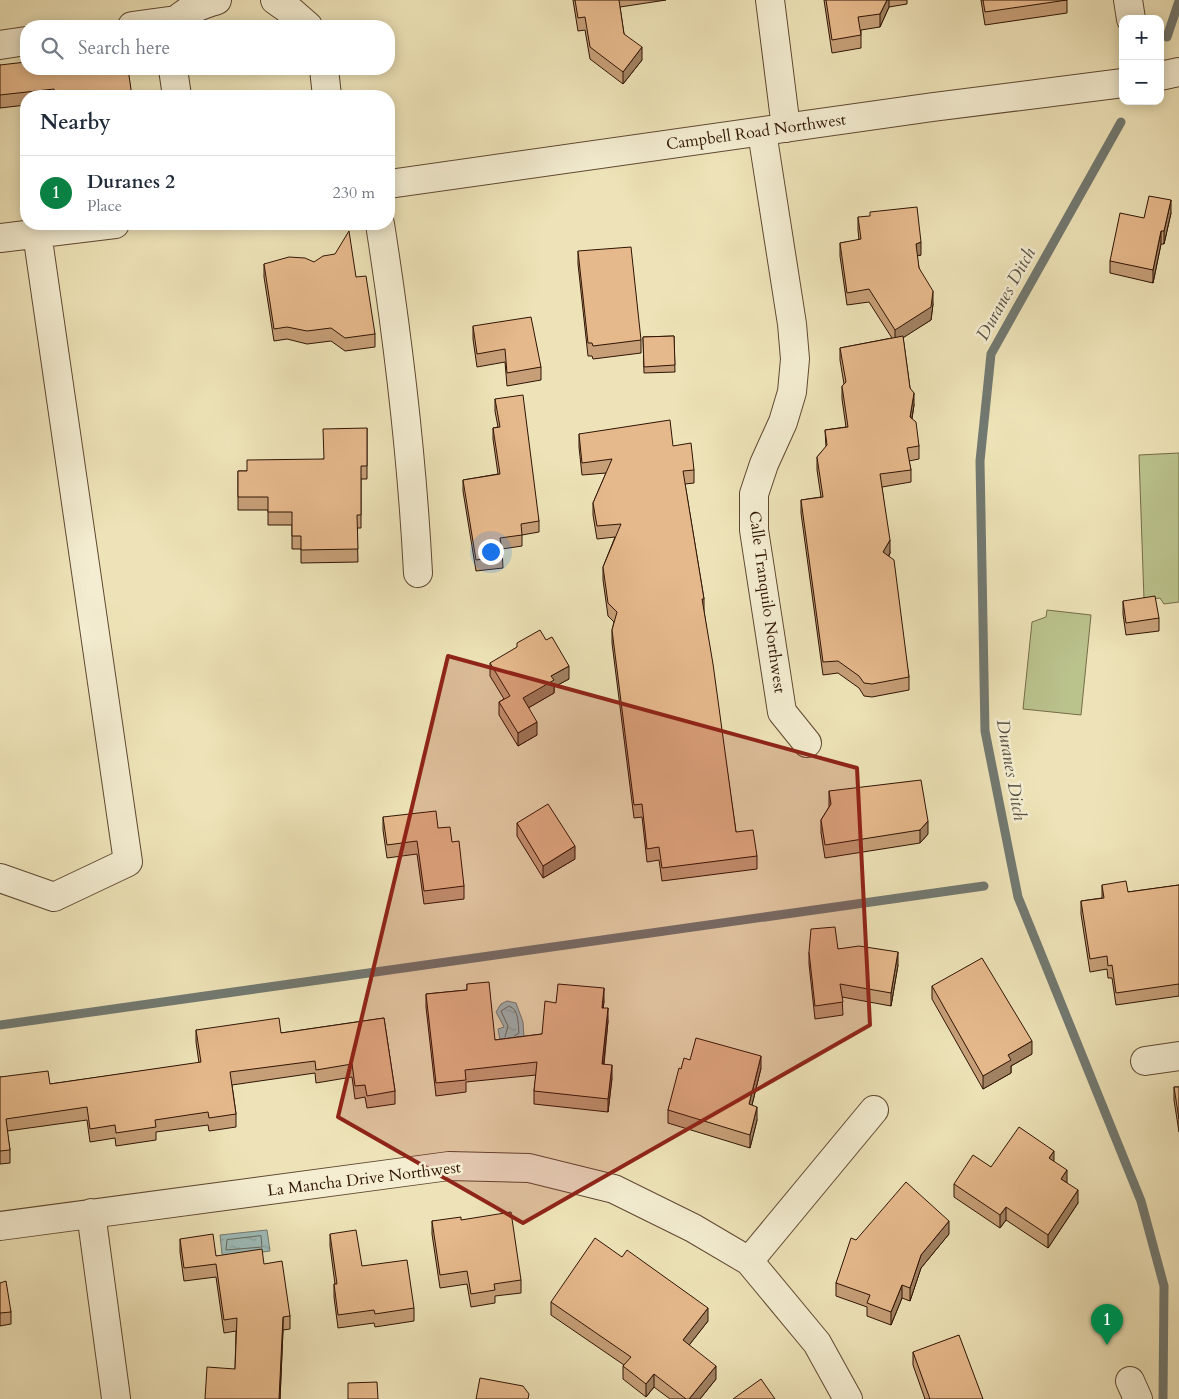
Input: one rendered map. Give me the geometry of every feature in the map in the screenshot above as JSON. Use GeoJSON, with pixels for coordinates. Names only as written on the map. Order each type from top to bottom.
{"type":"FeatureCollection","features":[{"type":"Feature","properties":{"kind":"street"},"geometry":{"type":"LineString","coordinates":[[179,20],[195,8],[217,0]]}},
{"type":"Feature","properties":{"kind":"street"},"geometry":{"type":"LineString","coordinates":[[274,0],[301,20]]}},
{"type":"Feature","properties":{"kind":"street","name":"Calle Tranquilo Northwest"},"geometry":{"type":"LineString","coordinates":[[770,0],[774,130],[795,359],[792,392],[783,422],[764,464],[754,494],[754,530],[782,712],[807,743]]}},
{"type":"Feature","properties":{"kind":"street"},"geometry":{"type":"LineString","coordinates":[[1128,0],[1130,15]]}},
{"type":"Feature","properties":{"kind":"street"},"geometry":{"type":"LineString","coordinates":[[0,45],[20,42]]}},
{"type":"Feature","properties":{"kind":"street"},"geometry":{"type":"LineString","coordinates":[[1164,75],[1179,72]]}},
{"type":"Feature","properties":{"kind":"street"},"geometry":{"type":"LineString","coordinates":[[174,75],[176,90]]}},
{"type":"Feature","properties":{"kind":"street"},"geometry":{"type":"LineString","coordinates":[[325,75],[326,90]]}},
{"type":"Feature","properties":{"kind":"street","name":"Campbell Road Northwest"},"geometry":{"type":"LineString","coordinates":[[395,183],[1119,84]]}},
{"type":"Feature","properties":{"kind":"street"},"geometry":{"type":"LineString","coordinates":[[0,238],[63,230]]}},
{"type":"Feature","properties":{"kind":"street"},"geometry":{"type":"LineString","coordinates":[[381,230],[389,273],[408,443],[418,574]]}},
{"type":"Feature","properties":{"kind":"street"},"geometry":{"type":"LineString","coordinates":[[0,878],[54,897],[128,862],[37,233]]}},
{"type":"Feature","properties":{"kind":"street"},"geometry":{"type":"LineString","coordinates":[[1145,1061],[1179,1056]]}},
{"type":"Feature","properties":{"kind":"street"},"geometry":{"type":"LineString","coordinates":[[749,1261],[874,1110]]}},
{"type":"Feature","properties":{"kind":"street","name":"La Mancha Drive Northwest"},"geometry":{"type":"LineString","coordinates":[[0,1226],[448,1166],[529,1168],[614,1189],[693,1228],[749,1261],[817,1343],[848,1399]]}},
{"type":"Feature","properties":{"kind":"street"},"geometry":{"type":"LineString","coordinates":[[91,1213],[116,1398]]}},
{"type":"Feature","properties":{"kind":"highlighted area"},"geometry":{"type":"Polygon","coordinates":[[[448,656],[857,768],[870,1025],[523,1223],[338,1117],[448,656]]]}},
{"type":"Feature","properties":{"kind":"green space"},"geometry":{"type":"Polygon","coordinates":[[[1179,453],[1179,602],[1164,604],[1160,598],[1144,600],[1139,455],[1179,453]]]}},
{"type":"Feature","properties":{"kind":"green space"},"geometry":{"type":"Polygon","coordinates":[[[1047,610],[1091,615],[1081,715],[1023,709],[1032,622],[1046,617],[1047,610]]]}},
{"type":"Feature","properties":{"kind":"water"},"geometry":{"type":"Polygon","coordinates":[[[507,1001],[516,1003],[523,1022],[524,1038],[501,1046],[498,1029],[504,1027],[496,1012],[501,1004],[507,1001]]]}},
{"type":"Feature","properties":{"kind":"water"},"geometry":{"type":"Polygon","coordinates":[[[267,1230],[270,1251],[226,1257],[222,1254],[220,1235],[267,1230]]]}},
{"type":"Feature","properties":{"kind":"building"},"geometry":{"type":"Polygon","coordinates":[[[575,0],[619,0],[624,34],[642,47],[623,72],[590,47],[585,17],[578,18],[575,0]]]}},
{"type":"Feature","properties":{"kind":"building"},"geometry":{"type":"Polygon","coordinates":[[[826,0],[887,0],[880,14],[858,17],[861,35],[832,40],[826,0]]]}},
{"type":"Feature","properties":{"kind":"building"},"geometry":{"type":"Polygon","coordinates":[[[983,0],[1067,0],[985,12],[983,0]]]}},
{"type":"Feature","properties":{"kind":"building"},"geometry":{"type":"Polygon","coordinates":[[[20,63],[20,75],[129,75],[131,90],[20,90],[20,93],[0,95],[0,65],[20,63]]]}},
{"type":"Feature","properties":{"kind":"building"},"geometry":{"type":"Polygon","coordinates":[[[1149,196],[1171,200],[1164,231],[1161,231],[1153,270],[1110,261],[1120,213],[1144,218],[1149,196]]]}},
{"type":"Feature","properties":{"kind":"building"},"geometry":{"type":"Polygon","coordinates":[[[917,207],[921,242],[916,244],[919,268],[933,291],[931,307],[895,330],[869,289],[847,293],[840,243],[861,239],[858,217],[870,216],[870,212],[917,207]]]}},
{"type":"Feature","properties":{"kind":"building"},"geometry":{"type":"Polygon","coordinates":[[[349,231],[356,277],[366,276],[375,334],[345,338],[331,328],[307,331],[287,327],[274,329],[264,264],[289,257],[305,258],[314,262],[323,256],[335,254],[349,231]]]}},
{"type":"Feature","properties":{"kind":"building"},"geometry":{"type":"Polygon","coordinates":[[[631,247],[641,340],[593,346],[592,343],[588,343],[578,251],[631,247]]]}},
{"type":"Feature","properties":{"kind":"building"},"geometry":{"type":"Polygon","coordinates":[[[531,317],[541,367],[507,373],[505,349],[477,354],[473,326],[531,317]]]}},
{"type":"Feature","properties":{"kind":"building"},"geometry":{"type":"Polygon","coordinates":[[[674,336],[675,365],[644,367],[643,337],[674,336]]]}},
{"type":"Feature","properties":{"kind":"building"},"geometry":{"type":"Polygon","coordinates":[[[903,336],[910,388],[914,393],[910,417],[916,422],[919,446],[907,448],[911,470],[880,474],[890,540],[883,552],[894,560],[909,677],[872,684],[864,683],[859,676],[838,661],[823,662],[801,500],[823,497],[817,457],[827,445],[825,430],[848,427],[842,386],[846,382],[840,348],[903,336]]]}},
{"type":"Feature","properties":{"kind":"building"},"geometry":{"type":"Polygon","coordinates":[[[523,395],[539,521],[521,524],[522,535],[500,538],[503,556],[476,560],[463,480],[500,474],[493,428],[500,427],[495,399],[523,395]]]}},
{"type":"Feature","properties":{"kind":"building"},"geometry":{"type":"Polygon","coordinates":[[[670,420],[673,446],[691,443],[694,470],[683,471],[704,599],[702,599],[736,832],[753,830],[757,856],[662,868],[659,847],[647,849],[642,804],[634,805],[612,630],[617,612],[608,603],[603,567],[621,524],[597,526],[593,503],[612,459],[582,463],[579,434],[670,420]]]}},
{"type":"Feature","properties":{"kind":"building"},"geometry":{"type":"Polygon","coordinates":[[[367,428],[367,466],[361,466],[361,515],[357,515],[358,549],[301,550],[301,536],[292,536],[292,512],[268,512],[268,497],[238,497],[238,471],[247,471],[247,460],[324,459],[323,429],[367,428]]]}},
{"type":"Feature","properties":{"kind":"building"},"geometry":{"type":"Polygon","coordinates":[[[1155,596],[1159,618],[1126,623],[1123,601],[1155,596]]]}},
{"type":"Feature","properties":{"kind":"building"},"geometry":{"type":"Polygon","coordinates":[[[540,630],[546,640],[552,637],[569,666],[551,676],[554,680],[523,698],[537,722],[518,733],[499,702],[510,696],[490,663],[517,647],[517,643],[540,630]]]}},
{"type":"Feature","properties":{"kind":"building"},"geometry":{"type":"Polygon","coordinates":[[[921,780],[928,821],[920,830],[825,845],[821,820],[831,804],[829,791],[921,780]]]}},
{"type":"Feature","properties":{"kind":"building"},"geometry":{"type":"Polygon","coordinates":[[[548,804],[575,846],[543,866],[517,823],[548,804]]]}},
{"type":"Feature","properties":{"kind":"building"},"geometry":{"type":"Polygon","coordinates":[[[436,811],[438,828],[450,827],[452,842],[459,841],[464,886],[424,891],[417,841],[387,845],[383,817],[436,811]]]}},
{"type":"Feature","properties":{"kind":"building"},"geometry":{"type":"Polygon","coordinates":[[[1126,881],[1128,892],[1179,885],[1179,984],[1116,993],[1112,965],[1108,966],[1107,956],[1090,959],[1081,901],[1104,898],[1102,885],[1126,881]]]}},
{"type":"Feature","properties":{"kind":"building"},"geometry":{"type":"Polygon","coordinates":[[[835,927],[838,949],[859,946],[898,952],[891,993],[840,984],[843,1002],[815,1006],[809,952],[811,929],[835,927]]]}},
{"type":"Feature","properties":{"kind":"building"},"geometry":{"type":"Polygon","coordinates":[[[982,958],[1032,1041],[1008,1055],[1011,1060],[983,1076],[932,986],[982,958]]]}},
{"type":"Feature","properties":{"kind":"building"},"geometry":{"type":"Polygon","coordinates":[[[489,982],[495,1040],[542,1034],[545,1001],[556,1003],[558,984],[604,988],[602,1008],[608,1008],[602,1064],[612,1065],[608,1099],[534,1091],[537,1062],[465,1070],[466,1080],[436,1083],[426,994],[467,990],[467,984],[489,982]]]}},
{"type":"Feature","properties":{"kind":"building"},"geometry":{"type":"Polygon","coordinates":[[[279,1018],[281,1033],[384,1018],[395,1091],[367,1096],[365,1085],[355,1086],[352,1064],[316,1070],[315,1061],[230,1072],[236,1114],[209,1118],[208,1112],[155,1120],[156,1127],[116,1133],[115,1125],[90,1129],[87,1107],[6,1119],[10,1150],[0,1151],[0,1077],[48,1071],[50,1084],[201,1062],[196,1030],[279,1018]]]}},
{"type":"Feature","properties":{"kind":"building"},"geometry":{"type":"Polygon","coordinates":[[[696,1038],[761,1056],[749,1104],[757,1107],[750,1135],[668,1110],[679,1068],[681,1069],[684,1058],[690,1060],[696,1038]]]}},
{"type":"Feature","properties":{"kind":"building"},"geometry":{"type":"Polygon","coordinates":[[[1174,1087],[1179,1087],[1179,1119],[1174,1087]]]}},
{"type":"Feature","properties":{"kind":"building"},"geometry":{"type":"Polygon","coordinates":[[[1019,1127],[1054,1151],[1049,1158],[1067,1170],[1061,1179],[1078,1190],[1048,1235],[1006,1207],[1000,1215],[954,1184],[973,1155],[991,1167],[1019,1127]]]}},
{"type":"Feature","properties":{"kind":"building"},"geometry":{"type":"Polygon","coordinates":[[[906,1182],[949,1221],[921,1255],[910,1288],[902,1285],[891,1312],[867,1303],[870,1295],[836,1283],[851,1238],[856,1240],[906,1182]]]}},
{"type":"Feature","properties":{"kind":"building"},"geometry":{"type":"Polygon","coordinates":[[[511,1212],[521,1280],[494,1284],[495,1290],[471,1294],[467,1271],[440,1275],[432,1221],[461,1217],[461,1220],[511,1212]]]}},
{"type":"Feature","properties":{"kind":"building"},"geometry":{"type":"Polygon","coordinates":[[[356,1230],[362,1266],[407,1260],[414,1308],[375,1314],[374,1310],[338,1315],[334,1284],[337,1284],[330,1234],[356,1230]]]}},
{"type":"Feature","properties":{"kind":"building"},"geometry":{"type":"Polygon","coordinates":[[[213,1234],[216,1256],[262,1249],[264,1264],[282,1261],[290,1316],[283,1317],[279,1399],[205,1399],[207,1367],[235,1369],[237,1318],[224,1320],[216,1264],[184,1268],[180,1239],[213,1234]]]}},
{"type":"Feature","properties":{"kind":"building"},"geometry":{"type":"Polygon","coordinates":[[[595,1238],[622,1257],[627,1250],[708,1308],[683,1340],[716,1366],[689,1399],[686,1399],[654,1374],[646,1384],[623,1366],[631,1357],[551,1302],[595,1238]]]}},
{"type":"Feature","properties":{"kind":"building"},"geometry":{"type":"Polygon","coordinates":[[[6,1281],[11,1312],[0,1313],[0,1283],[6,1281]]]}},
{"type":"Feature","properties":{"kind":"building"},"geometry":{"type":"Polygon","coordinates":[[[959,1335],[983,1399],[930,1399],[913,1352],[959,1335]]]}},
{"type":"Feature","properties":{"kind":"building"},"geometry":{"type":"Polygon","coordinates":[[[480,1378],[523,1386],[529,1394],[528,1399],[476,1399],[480,1378]]]}},
{"type":"Feature","properties":{"kind":"building"},"geometry":{"type":"Polygon","coordinates":[[[761,1379],[775,1399],[733,1399],[761,1379]]]}},
{"type":"Feature","properties":{"kind":"building"},"geometry":{"type":"Polygon","coordinates":[[[377,1382],[378,1399],[348,1399],[348,1383],[377,1382]]]}},
{"type":"Feature","properties":{"kind":"waterway","name":"Duranes Ditch"},"geometry":{"type":"LineString","coordinates":[[1167,37],[1179,1]]}},
{"type":"Feature","properties":{"kind":"waterway","name":"Duranes Ditch"},"geometry":{"type":"LineString","coordinates":[[1121,122],[991,354],[980,461],[985,731],[1018,897],[1141,1201],[1164,1286],[1163,1399]]}},
{"type":"Feature","properties":{"kind":"waterway"},"geometry":{"type":"LineString","coordinates":[[0,1025],[984,886]]}},
{"type":"Feature","properties":{"kind":"place","name":"Duranes 2"},"geometry":{"type":"Point","coordinates":[1107,1345]}}]}
